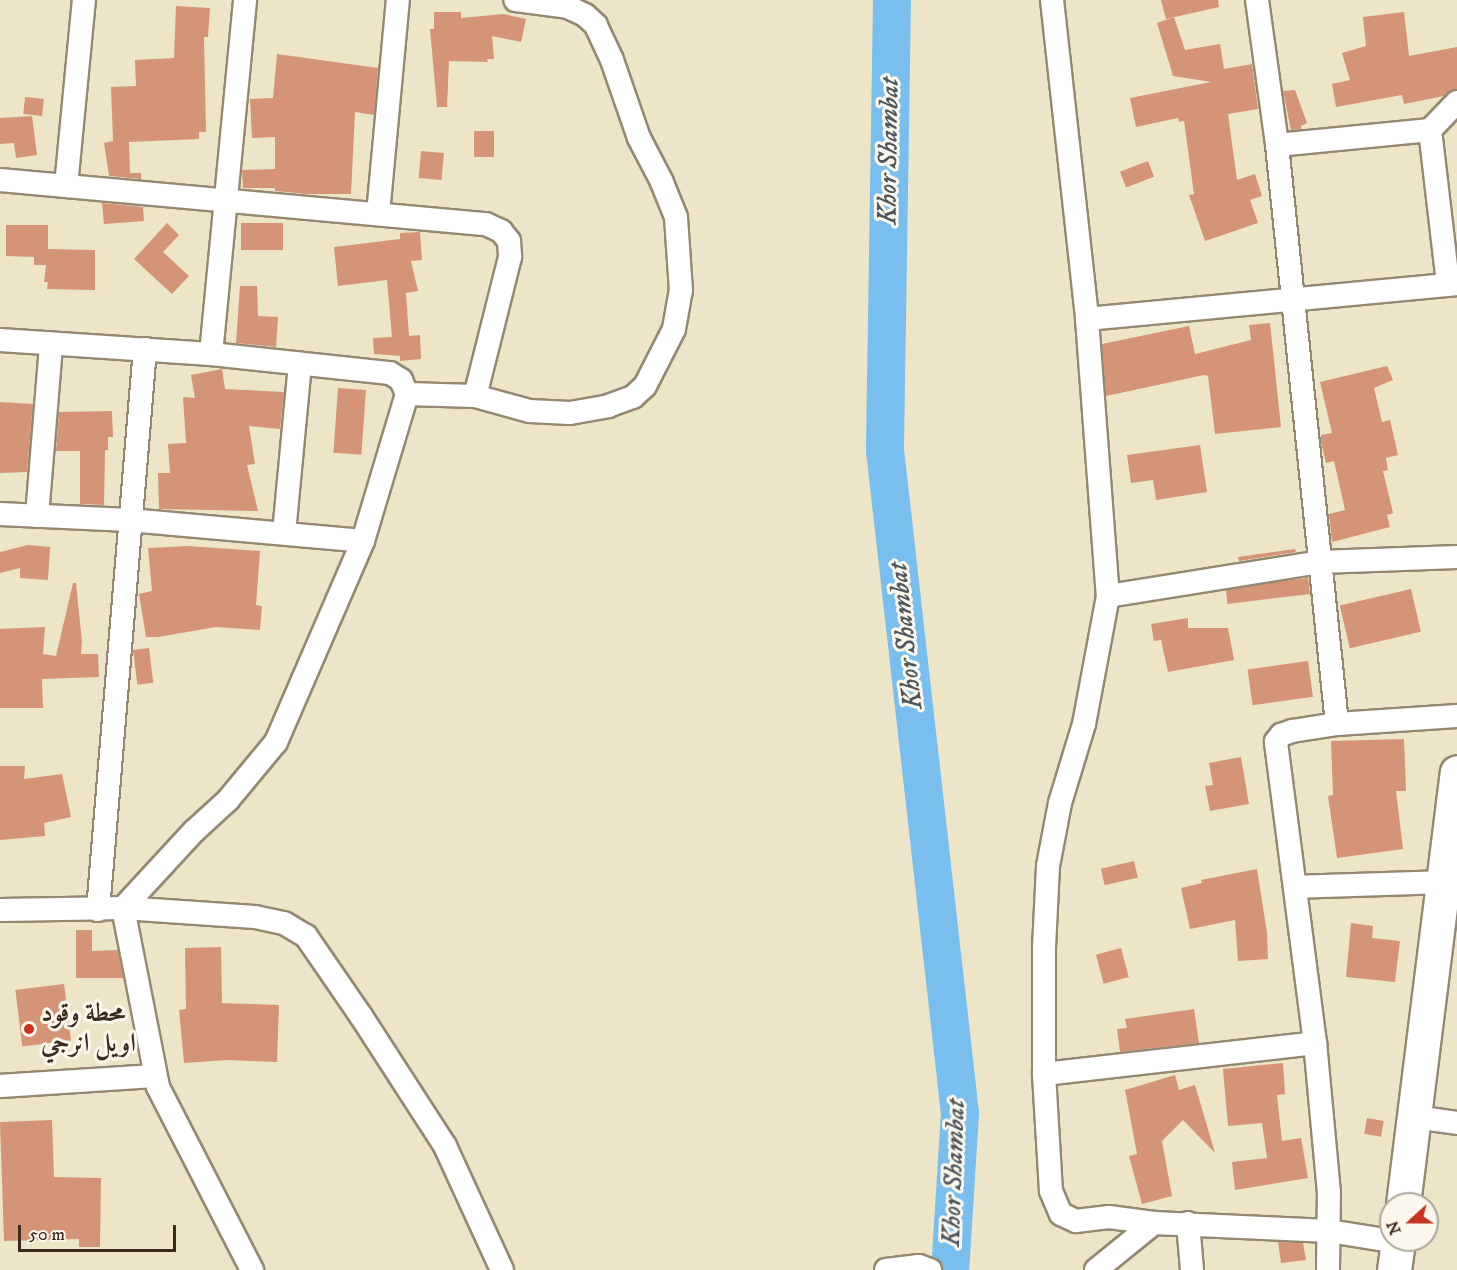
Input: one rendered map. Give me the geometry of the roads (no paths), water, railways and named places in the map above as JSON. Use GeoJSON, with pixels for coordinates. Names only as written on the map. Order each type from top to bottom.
{"type":"FeatureCollection","features":[{"type":"Feature","properties":{"kind":"street"},"geometry":{"type":"LineString","coordinates":[[66,186],[84,0]]}},
{"type":"Feature","properties":{"kind":"street"},"geometry":{"type":"LineString","coordinates":[[211,354],[245,0]]}},
{"type":"Feature","properties":{"kind":"street"},"geometry":{"type":"LineString","coordinates":[[378,214],[398,0]]}},
{"type":"Feature","properties":{"kind":"street"},"geometry":{"type":"LineString","coordinates":[[407,394],[475,396],[530,411],[570,412],[608,406],[633,397],[645,386],[674,329],[681,291],[676,218],[639,138],[612,60],[596,25],[569,3],[515,0]]}},
{"type":"Feature","properties":{"kind":"street"},"geometry":{"type":"LineString","coordinates":[[1052,0],[1087,319],[1108,596],[1084,724],[1060,803],[1048,866],[1044,950],[1044,1074],[1051,1191],[1061,1214],[1076,1221],[1109,1217],[1154,1223],[1329,1231],[1379,1246]]}},
{"type":"Feature","properties":{"kind":"street"},"geometry":{"type":"LineString","coordinates":[[1257,0],[1277,145],[1291,298],[1337,724]]}},
{"type":"Feature","properties":{"kind":"street"},"geometry":{"type":"LineString","coordinates":[[1277,145],[1430,130],[1457,102]]}},
{"type":"Feature","properties":{"kind":"street"},"geometry":{"type":"LineString","coordinates":[[1087,319],[1453,284],[1430,130]]}},
{"type":"Feature","properties":{"kind":"street"},"geometry":{"type":"LineString","coordinates":[[0,180],[486,224],[501,231],[509,240],[510,257],[475,396]]}},
{"type":"Feature","properties":{"kind":"street"},"geometry":{"type":"LineString","coordinates":[[0,340],[211,354],[390,373],[401,380],[407,394],[363,541],[289,717],[276,742],[228,800],[194,831],[123,908]]}},
{"type":"Feature","properties":{"kind":"street"},"geometry":{"type":"LineString","coordinates":[[37,516],[51,344]]}},
{"type":"Feature","properties":{"kind":"street"},"geometry":{"type":"LineString","coordinates":[[98,910],[145,350]]}},
{"type":"Feature","properties":{"kind":"street"},"geometry":{"type":"LineString","coordinates":[[284,533],[300,364]]}},
{"type":"Feature","properties":{"kind":"street"},"geometry":{"type":"LineString","coordinates":[[0,514],[129,520],[363,541]]}},
{"type":"Feature","properties":{"kind":"street"},"geometry":{"type":"LineString","coordinates":[[1108,596],[1320,562],[1457,557]]}},
{"type":"Feature","properties":{"kind":"street"},"geometry":{"type":"LineString","coordinates":[[1328,1270],[1329,1193],[1315,1043],[1276,742],[1281,735],[1292,731],[1337,724],[1457,716]]}},
{"type":"Feature","properties":{"kind":"street"},"geometry":{"type":"LineString","coordinates":[[1405,1192],[1457,774]]}},
{"type":"Feature","properties":{"kind":"street"},"geometry":{"type":"LineString","coordinates":[[1295,887],[1444,882]]}},
{"type":"Feature","properties":{"kind":"street"},"geometry":{"type":"LineString","coordinates":[[123,908],[155,1076],[252,1270]]}},
{"type":"Feature","properties":{"kind":"street"},"geometry":{"type":"LineString","coordinates":[[0,910],[123,908],[255,917],[284,923],[306,936],[362,1016],[444,1146],[502,1270]]}},
{"type":"Feature","properties":{"kind":"street"},"geometry":{"type":"LineString","coordinates":[[1044,1074],[1315,1043]]}},
{"type":"Feature","properties":{"kind":"street"},"geometry":{"type":"LineString","coordinates":[[0,1086],[155,1076]]}},
{"type":"Feature","properties":{"kind":"street"},"geometry":{"type":"LineString","coordinates":[[1415,1118],[1457,1123]]}},
{"type":"Feature","properties":{"kind":"street"},"geometry":{"type":"LineString","coordinates":[[1096,1270],[1154,1223]]}},
{"type":"Feature","properties":{"kind":"street"},"geometry":{"type":"LineString","coordinates":[[1188,1223],[1192,1270]]}},
{"type":"Feature","properties":{"kind":"street"},"geometry":{"type":"LineString","coordinates":[[886,1270],[922,1269]]}},
{"type":"Feature","properties":{"kind":"waterway","name":"Khor Shambat"},"geometry":{"type":"LineString","coordinates":[[892,0],[885,450],[960,1113],[950,1270]]}},
{"type":"Feature","properties":{"kind":"place","name":"محطة وقود اويل انرجي"},"geometry":{"type":"Point","coordinates":[29,1029]}}]}
